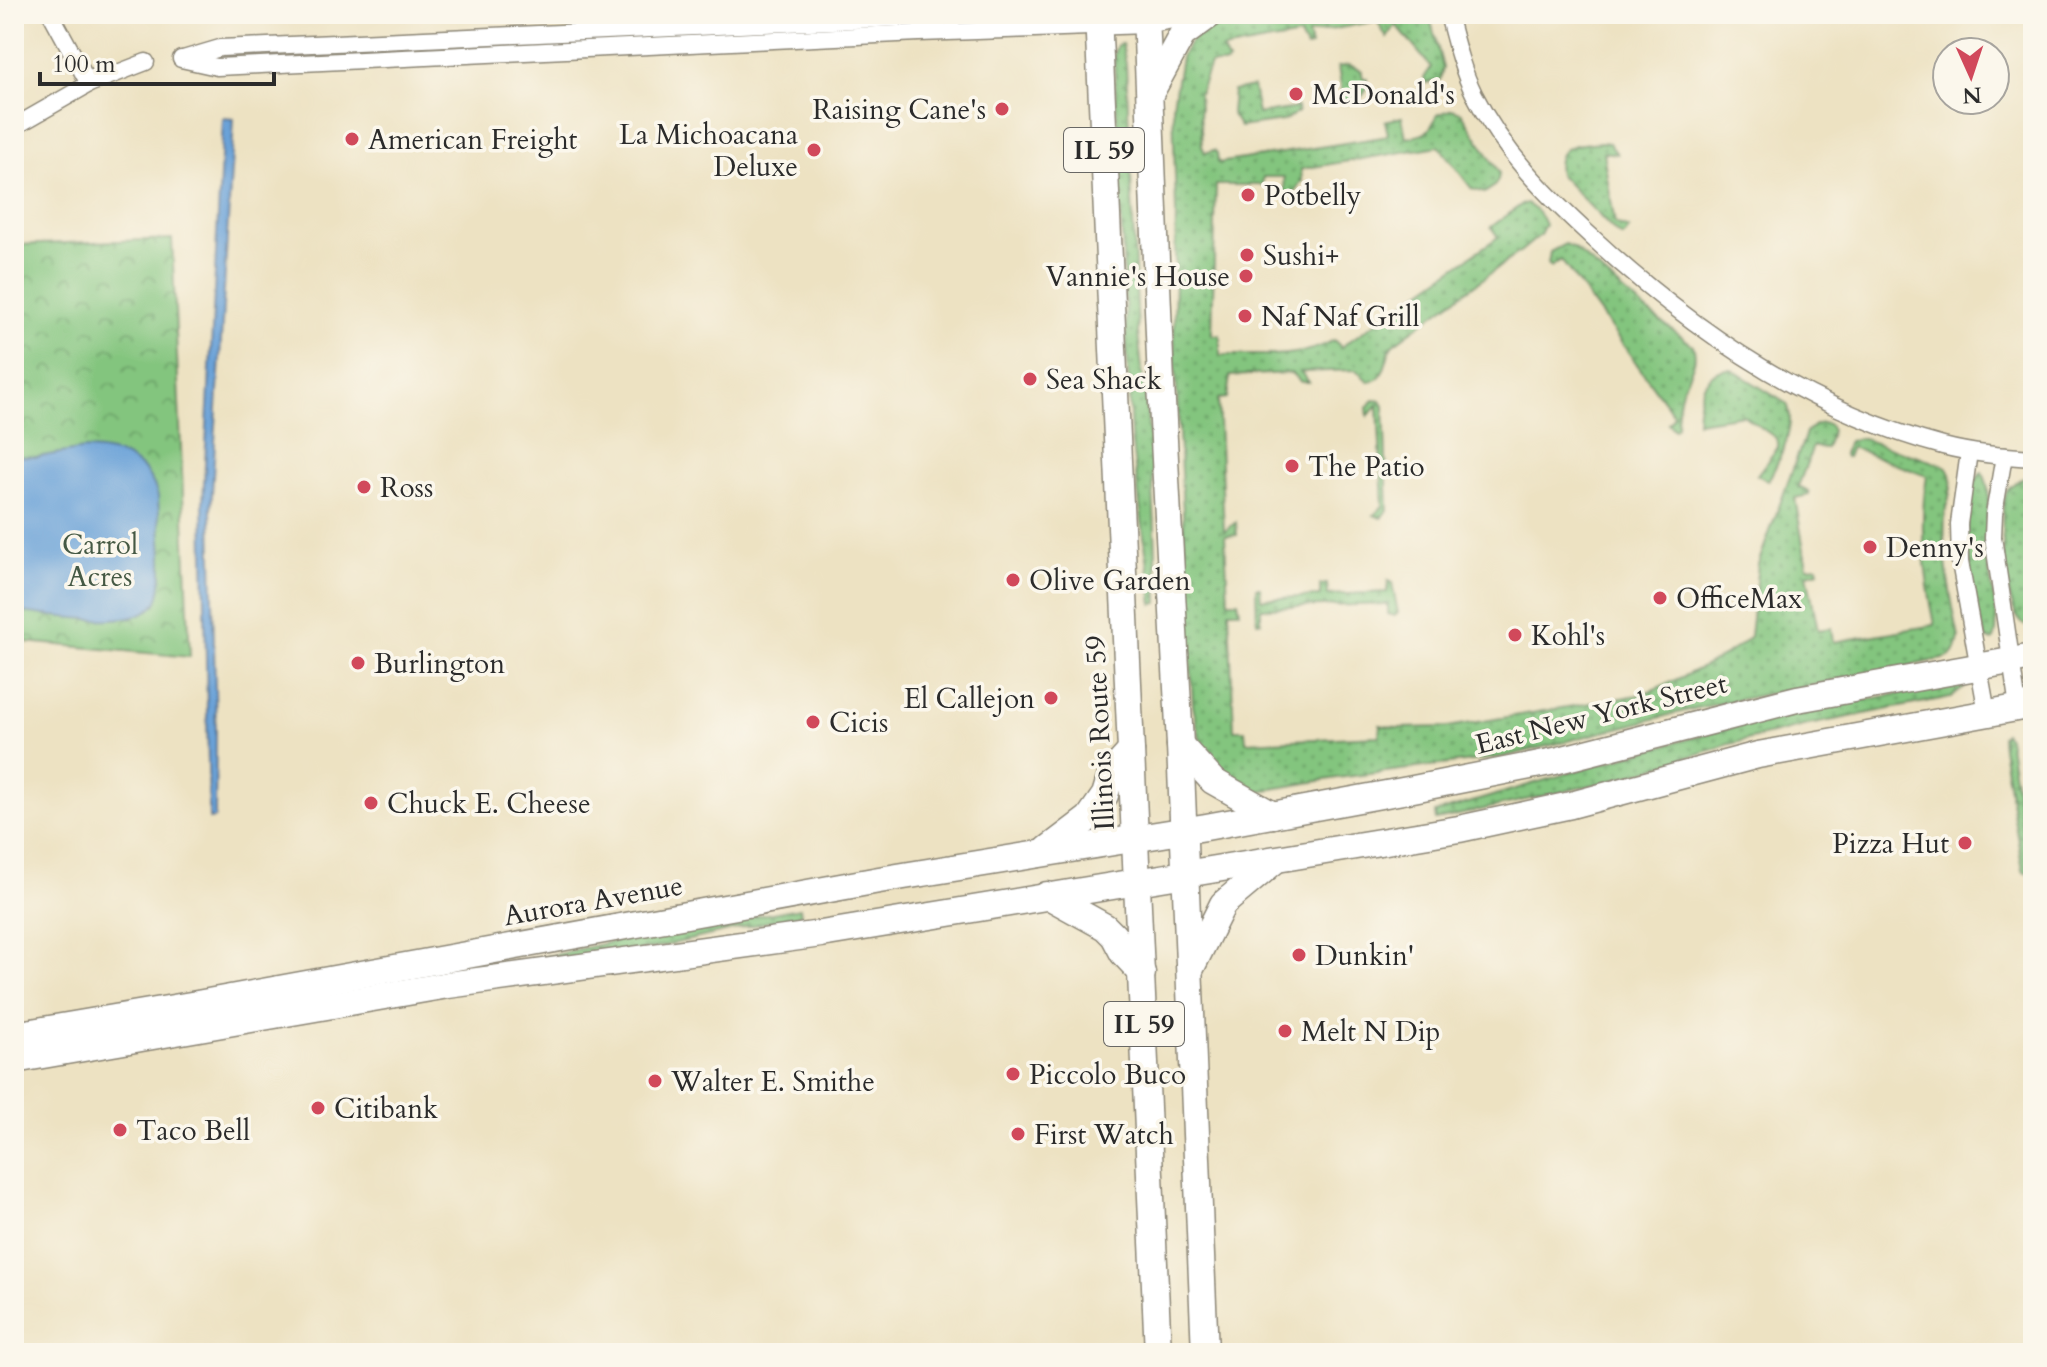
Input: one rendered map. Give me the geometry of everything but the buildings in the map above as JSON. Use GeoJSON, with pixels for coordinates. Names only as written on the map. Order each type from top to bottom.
{"type":"FeatureCollection","features":[{"type":"Feature","properties":{"kind":"main road"},"geometry":{"type":"LineString","coordinates":[[1149,95],[1182,35],[1210,14]]}},
{"type":"Feature","properties":{"kind":"main road","name":"Illinois Route 59"},"geometry":{"type":"LineString","coordinates":[[1098,20],[1158,1353]]}},
{"type":"Feature","properties":{"kind":"main road","name":"IL 59"},"geometry":{"type":"LineString","coordinates":[[1146,20],[1205,1353]]}},
{"type":"Feature","properties":{"kind":"main road","name":"East New York Street"},"geometry":{"type":"LineString","coordinates":[[1184,831],[1555,761],[1797,699],[2022,659]]}},
{"type":"Feature","properties":{"kind":"main road"},"geometry":{"type":"LineString","coordinates":[[14,1060],[448,985],[821,934],[1520,817],[1758,755],[2026,706]]}},
{"type":"Feature","properties":{"kind":"main road"},"geometry":{"type":"LineString","coordinates":[[1180,745],[1213,781],[1273,815]]}},
{"type":"Feature","properties":{"kind":"main road"},"geometry":{"type":"LineString","coordinates":[[1044,852],[1089,818],[1105,795],[1112,772],[1131,751]]}},
{"type":"Feature","properties":{"kind":"main road","name":"Aurora Avenue"},"geometry":{"type":"LineString","coordinates":[[14,1035],[1044,852],[1184,831]]}},
{"type":"Feature","properties":{"kind":"main road"},"geometry":{"type":"LineString","coordinates":[[1189,971],[1223,904],[1275,860]]}},
{"type":"Feature","properties":{"kind":"main road"},"geometry":{"type":"LineString","coordinates":[[1047,895],[1105,927],[1142,973]]}},
{"type":"Feature","properties":{"kind":"street"},"geometry":{"type":"LineString","coordinates":[[51,14],[89,84]]}},
{"type":"Feature","properties":{"kind":"street"},"geometry":{"type":"LineString","coordinates":[[916,14],[899,18],[220,48],[181,59],[217,67],[919,33],[1210,14]]}},
{"type":"Feature","properties":{"kind":"street"},"geometry":{"type":"LineString","coordinates":[[1448,14],[1469,83],[1497,134],[1530,178],[1630,272],[1724,343],[1795,387],[1852,414],[1969,452],[2033,458]]}},
{"type":"Feature","properties":{"kind":"street"},"geometry":{"type":"LineString","coordinates":[[14,127],[89,84],[146,62]]}},
{"type":"Feature","properties":{"kind":"street"},"geometry":{"type":"LineString","coordinates":[[1969,452],[1959,524],[1960,562],[1987,713]]}},
{"type":"Feature","properties":{"kind":"street"},"geometry":{"type":"LineString","coordinates":[[2004,456],[1995,502],[1993,537],[2022,659],[2026,706]]}},
{"type":"Feature","properties":{"kind":"green space"},"geometry":{"type":"Polygon","coordinates":[[[1269,14],[1429,14],[1443,68],[1440,80],[1426,83],[1424,78],[1431,67],[1396,25],[1387,38],[1377,21],[1308,34],[1311,46],[1306,48],[1300,36],[1222,50],[1228,61],[1226,64],[1210,64],[1199,94],[1202,146],[1205,153],[1214,150],[1217,153],[1218,163],[1383,137],[1388,134],[1385,121],[1402,117],[1406,138],[1418,136],[1429,130],[1437,115],[1452,109],[1461,112],[1499,176],[1495,185],[1484,193],[1472,189],[1439,146],[1301,169],[1302,181],[1294,193],[1285,193],[1284,177],[1263,177],[1262,185],[1216,185],[1212,335],[1220,335],[1220,355],[1293,353],[1334,340],[1341,347],[1498,237],[1491,227],[1521,205],[1527,204],[1533,208],[1545,225],[1540,235],[1521,251],[1392,345],[1382,374],[1375,381],[1369,382],[1356,370],[1301,372],[1309,382],[1301,382],[1291,373],[1230,376],[1227,398],[1218,399],[1224,532],[1236,522],[1237,535],[1225,536],[1228,601],[1238,601],[1240,611],[1229,611],[1234,730],[1245,730],[1246,742],[1379,736],[1380,725],[1397,728],[1448,727],[1639,695],[1681,678],[1730,652],[1750,636],[1758,564],[1806,433],[1821,423],[1828,424],[1832,430],[1826,448],[1813,446],[1798,487],[1809,492],[1809,495],[1795,498],[1807,567],[1818,566],[1819,571],[1807,574],[1818,630],[1831,628],[1833,642],[1935,625],[1924,550],[1923,513],[1927,476],[1851,447],[1845,457],[1843,453],[1849,441],[1860,438],[1943,465],[1951,474],[1944,530],[1948,577],[1959,638],[1954,652],[1947,658],[1697,708],[1504,757],[1254,792],[1208,765],[1193,706],[1174,334],[1176,212],[1173,104],[1181,57],[1190,42],[1207,27],[1269,14]]]}},
{"type":"Feature","properties":{"kind":"green space"},"geometry":{"type":"Polygon","coordinates":[[[1122,44],[1126,64],[1138,333],[1152,461],[1158,603],[1153,604],[1131,437],[1114,54],[1117,45],[1122,44]]]}},
{"type":"Feature","properties":{"kind":"green space"},"geometry":{"type":"Polygon","coordinates":[[[1349,65],[1362,71],[1367,84],[1362,96],[1344,104],[1338,67],[1349,65]]]}},
{"type":"Feature","properties":{"kind":"green space"},"geometry":{"type":"Polygon","coordinates":[[[1253,87],[1258,114],[1297,108],[1298,112],[1283,121],[1240,127],[1231,113],[1233,91],[1253,87]]]}},
{"type":"Feature","properties":{"kind":"green space"},"geometry":{"type":"Polygon","coordinates":[[[1609,143],[1617,154],[1603,152],[1615,224],[1629,229],[1623,237],[1559,174],[1560,156],[1569,147],[1609,143]]]}},
{"type":"Feature","properties":{"kind":"green space","name":"Carrol Acres"},"geometry":{"type":"Polygon","coordinates":[[[172,239],[190,657],[14,641],[14,245],[172,239]]]}},
{"type":"Feature","properties":{"kind":"green space"},"geometry":{"type":"Polygon","coordinates":[[[1565,244],[1574,248],[1644,309],[1693,345],[1694,362],[1682,392],[1674,429],[1668,423],[1674,415],[1561,260],[1551,267],[1548,264],[1550,252],[1565,244]]]}},
{"type":"Feature","properties":{"kind":"green space"},"geometry":{"type":"Polygon","coordinates":[[[1731,369],[1787,404],[1790,413],[1788,433],[1768,481],[1757,475],[1778,447],[1776,438],[1743,415],[1697,422],[1701,395],[1708,379],[1721,370],[1731,369]]]}},
{"type":"Feature","properties":{"kind":"green space"},"geometry":{"type":"Polygon","coordinates":[[[1374,400],[1381,401],[1384,406],[1388,510],[1381,518],[1374,515],[1383,506],[1378,405],[1368,416],[1367,407],[1374,400]]]}},
{"type":"Feature","properties":{"kind":"green space"},"geometry":{"type":"Polygon","coordinates":[[[1982,472],[1988,490],[1985,543],[1996,612],[1993,641],[1986,638],[1981,622],[1968,553],[1969,505],[1982,472]]]}},
{"type":"Feature","properties":{"kind":"green space"},"geometry":{"type":"Polygon","coordinates":[[[2024,478],[2033,479],[2033,517],[2027,518],[2029,530],[2033,530],[2033,630],[2021,622],[2013,608],[2006,577],[2003,539],[2006,494],[2010,486],[2024,478]]]}},
{"type":"Feature","properties":{"kind":"green space"},"geometry":{"type":"Polygon","coordinates":[[[1388,581],[1392,583],[1398,613],[1395,616],[1388,614],[1388,604],[1261,608],[1261,622],[1257,622],[1256,587],[1260,587],[1261,599],[1320,596],[1320,585],[1327,584],[1328,595],[1387,592],[1388,581]]]}},
{"type":"Feature","properties":{"kind":"green space"},"geometry":{"type":"Polygon","coordinates":[[[1963,683],[1964,688],[1951,697],[1808,725],[1730,744],[1614,780],[1436,820],[1435,813],[1687,739],[1812,710],[1963,683]]]}},
{"type":"Feature","properties":{"kind":"green space"},"geometry":{"type":"Polygon","coordinates":[[[2004,733],[2008,738],[2029,873],[2023,870],[2002,748],[2001,736],[2004,733]]]}},
{"type":"Feature","properties":{"kind":"green space"},"geometry":{"type":"Polygon","coordinates":[[[800,908],[801,914],[655,948],[546,963],[545,957],[606,943],[800,908]]]}},
{"type":"Feature","properties":{"kind":"water"},"geometry":{"type":"Polygon","coordinates":[[[223,118],[234,119],[211,511],[216,733],[215,818],[209,819],[203,503],[223,118]]]}},
{"type":"Feature","properties":{"kind":"water"},"geometry":{"type":"Polygon","coordinates":[[[84,449],[108,451],[130,459],[147,473],[153,484],[158,496],[162,546],[159,596],[151,608],[117,619],[71,618],[14,611],[14,456],[37,457],[84,449]]]}},
{"type":"Feature","properties":{"kind":"place","name":"McDonald's"},"geometry":{"type":"Point","coordinates":[1296,94]}},
{"type":"Feature","properties":{"kind":"place","name":"Raising Cane's"},"geometry":{"type":"Point","coordinates":[1002,109]}},
{"type":"Feature","properties":{"kind":"place","name":"American Freight"},"geometry":{"type":"Point","coordinates":[352,139]}},
{"type":"Feature","properties":{"kind":"place","name":"La Michoacana Deluxe"},"geometry":{"type":"Point","coordinates":[814,150]}},
{"type":"Feature","properties":{"kind":"place","name":"Potbelly"},"geometry":{"type":"Point","coordinates":[1248,195]}},
{"type":"Feature","properties":{"kind":"place","name":"Sushi+"},"geometry":{"type":"Point","coordinates":[1247,255]}},
{"type":"Feature","properties":{"kind":"place","name":"Vannie's House"},"geometry":{"type":"Point","coordinates":[1246,276]}},
{"type":"Feature","properties":{"kind":"place","name":"Naf Naf Grill"},"geometry":{"type":"Point","coordinates":[1245,316]}},
{"type":"Feature","properties":{"kind":"place","name":"Sea Shack"},"geometry":{"type":"Point","coordinates":[1030,379]}},
{"type":"Feature","properties":{"kind":"place","name":"The Patio"},"geometry":{"type":"Point","coordinates":[1292,466]}},
{"type":"Feature","properties":{"kind":"place","name":"Ross"},"geometry":{"type":"Point","coordinates":[364,487]}},
{"type":"Feature","properties":{"kind":"place","name":"Denny's"},"geometry":{"type":"Point","coordinates":[1870,547]}},
{"type":"Feature","properties":{"kind":"place","name":"Olive Garden"},"geometry":{"type":"Point","coordinates":[1013,580]}},
{"type":"Feature","properties":{"kind":"place","name":"OfficeMax"},"geometry":{"type":"Point","coordinates":[1660,598]}},
{"type":"Feature","properties":{"kind":"place","name":"Kohl's"},"geometry":{"type":"Point","coordinates":[1515,635]}},
{"type":"Feature","properties":{"kind":"place","name":"Burlington"},"geometry":{"type":"Point","coordinates":[358,663]}},
{"type":"Feature","properties":{"kind":"place","name":"El Callejon"},"geometry":{"type":"Point","coordinates":[1051,698]}},
{"type":"Feature","properties":{"kind":"place","name":"Cicis"},"geometry":{"type":"Point","coordinates":[813,722]}},
{"type":"Feature","properties":{"kind":"place","name":"Chuck E. Cheese"},"geometry":{"type":"Point","coordinates":[371,803]}},
{"type":"Feature","properties":{"kind":"place","name":"Pizza Hut"},"geometry":{"type":"Point","coordinates":[1965,843]}},
{"type":"Feature","properties":{"kind":"place","name":"Dunkin'"},"geometry":{"type":"Point","coordinates":[1299,955]}},
{"type":"Feature","properties":{"kind":"place","name":"Melt N Dip"},"geometry":{"type":"Point","coordinates":[1285,1031]}},
{"type":"Feature","properties":{"kind":"place","name":"Piccolo Buco"},"geometry":{"type":"Point","coordinates":[1013,1074]}},
{"type":"Feature","properties":{"kind":"place","name":"Walter E. Smithe"},"geometry":{"type":"Point","coordinates":[655,1081]}},
{"type":"Feature","properties":{"kind":"place","name":"Citibank"},"geometry":{"type":"Point","coordinates":[318,1108]}},
{"type":"Feature","properties":{"kind":"place","name":"Taco Bell"},"geometry":{"type":"Point","coordinates":[120,1130]}},
{"type":"Feature","properties":{"kind":"place","name":"First Watch"},"geometry":{"type":"Point","coordinates":[1018,1134]}}]}
